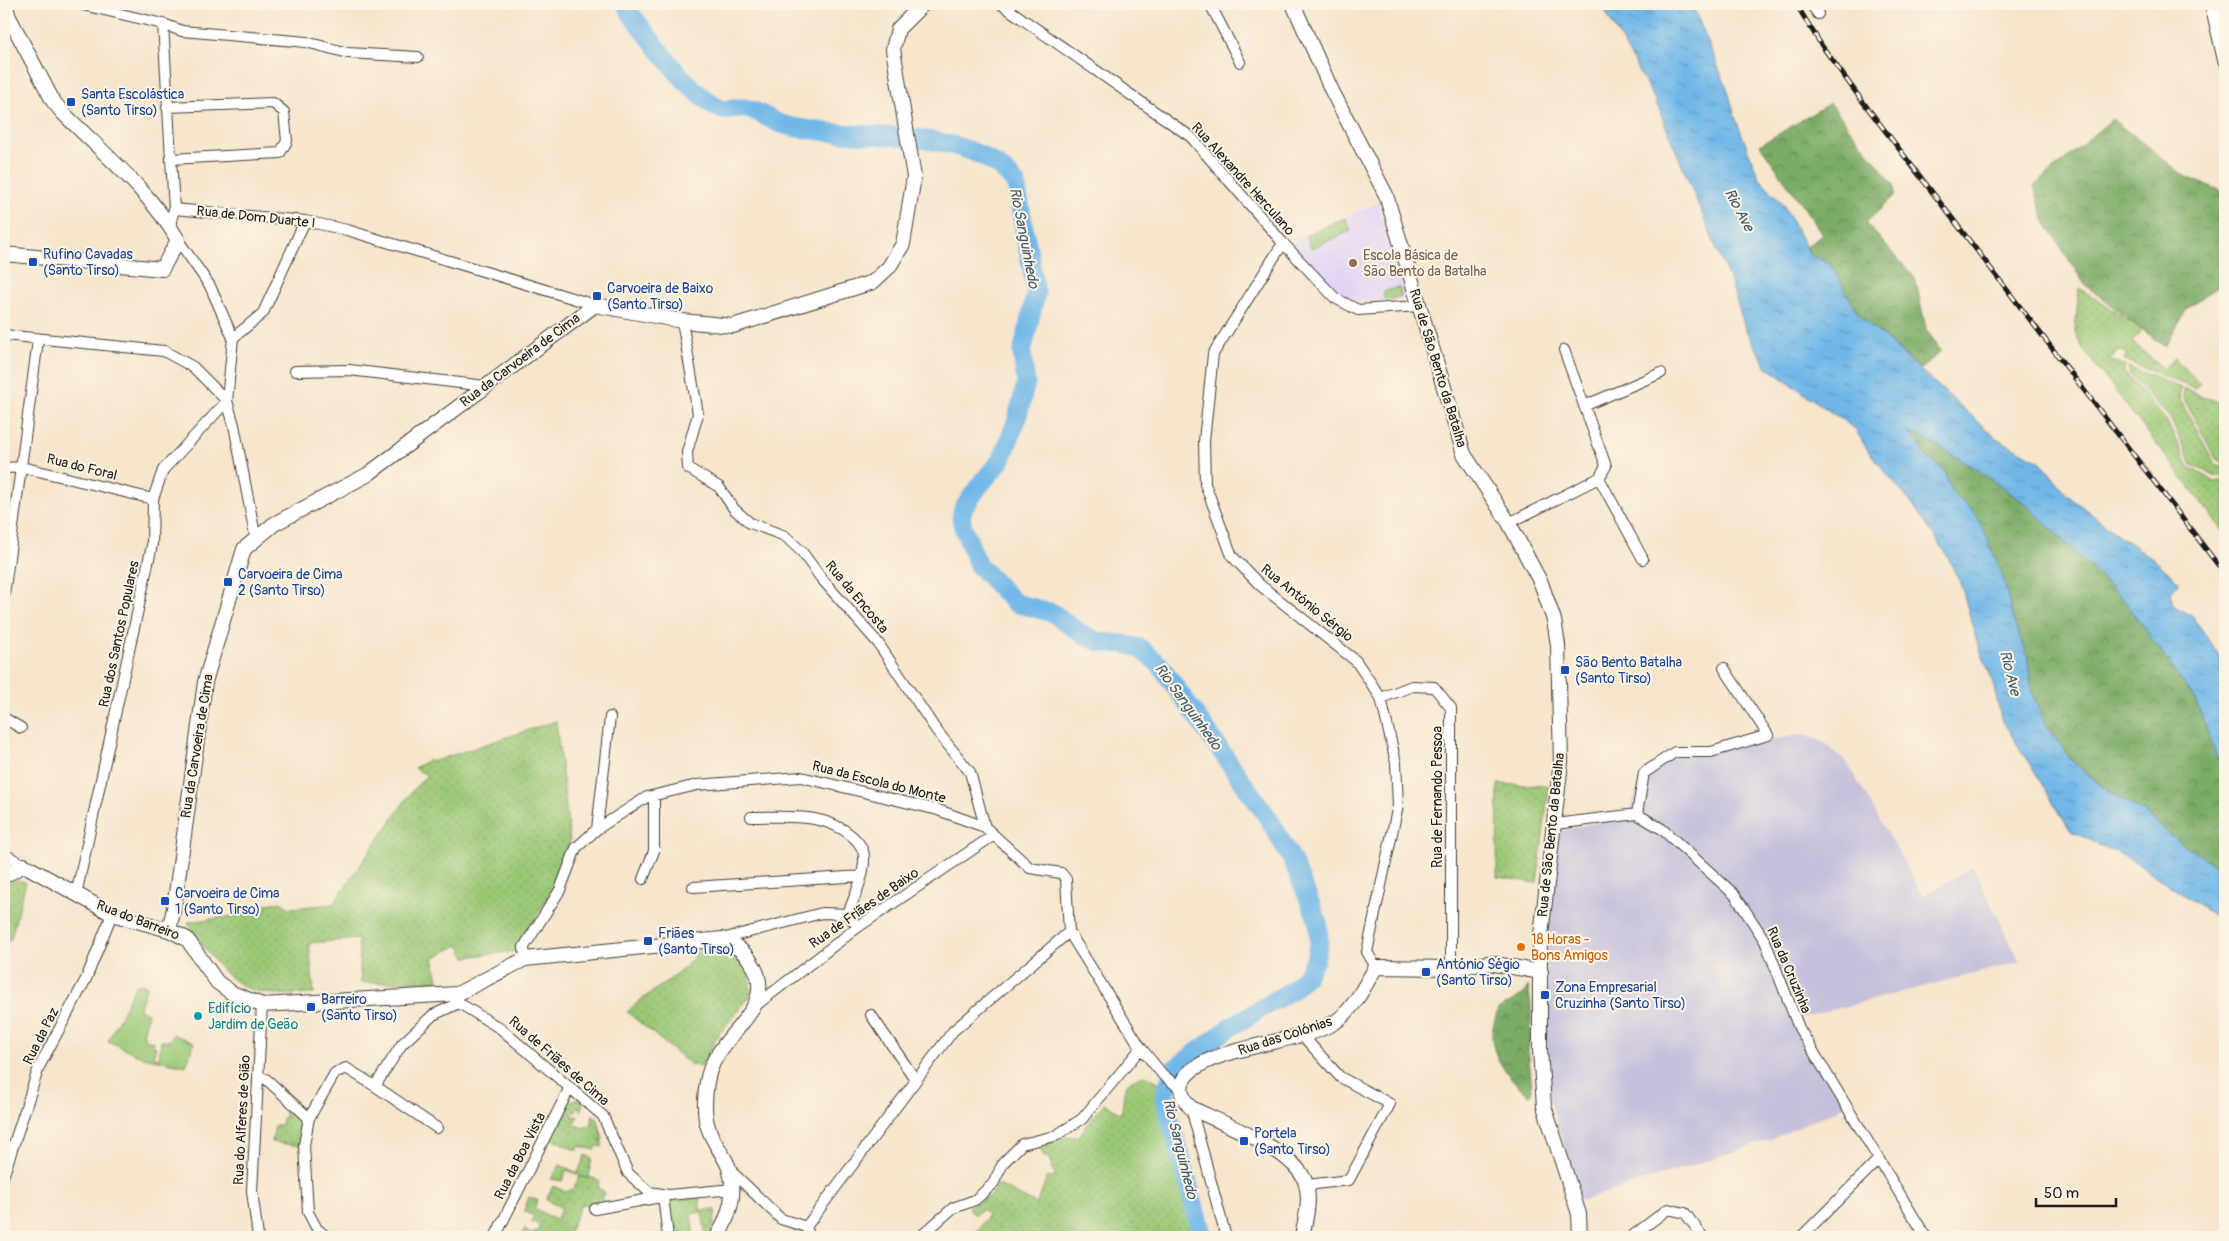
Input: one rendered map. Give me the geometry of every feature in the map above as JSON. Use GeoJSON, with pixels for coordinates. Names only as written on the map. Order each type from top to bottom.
{"type":"FeatureCollection","features":[{"type":"Feature","properties":{"kind":"street"},"geometry":{"type":"LineString","coordinates":[[5,4],[9,17],[57,107],[134,184],[170,225],[178,240],[210,286],[233,338],[227,401],[234,425],[256,540]]}},
{"type":"Feature","properties":{"kind":"street"},"geometry":{"type":"LineString","coordinates":[[79,4],[163,24],[182,31],[306,42],[348,53],[418,56]]}},
{"type":"Feature","properties":{"kind":"street","name":"Rua da Carvoeira de Cima"},"geometry":{"type":"LineString","coordinates":[[169,930],[174,908],[205,682],[244,549],[274,524],[367,475],[595,305],[682,321],[733,326],[873,282],[889,267],[902,244],[914,177],[893,49],[898,29],[923,4]]}},
{"type":"Feature","properties":{"kind":"street","name":"Rua Alexandre Herculano"},"geometry":{"type":"LineString","coordinates":[[1001,4],[1190,137],[1283,243],[1335,298],[1358,310],[1419,306]]}},
{"type":"Feature","properties":{"kind":"street"},"geometry":{"type":"LineString","coordinates":[[1210,4],[1240,62]]}},
{"type":"Feature","properties":{"kind":"street","name":"Rua de São Bento da Batalha"},"geometry":{"type":"LineString","coordinates":[[1293,4],[1332,91],[1386,195],[1464,454],[1509,523],[1541,583],[1554,620],[1558,645],[1561,762],[1540,944],[1540,1050],[1544,1106],[1579,1214],[1580,1237]]}},
{"type":"Feature","properties":{"kind":"street"},"geometry":{"type":"LineString","coordinates":[[1811,4],[1818,14]]}},
{"type":"Feature","properties":{"kind":"street"},"geometry":{"type":"LineString","coordinates":[[2212,4],[2225,60]]}},
{"type":"Feature","properties":{"kind":"street"},"geometry":{"type":"LineString","coordinates":[[163,24],[174,209],[170,225]]}},
{"type":"Feature","properties":{"kind":"street"},"geometry":{"type":"LineString","coordinates":[[167,107],[273,103],[284,112],[287,141],[280,153],[171,159]]}},
{"type":"Feature","properties":{"kind":"street","name":"Rua de Dom Duarte I"},"geometry":{"type":"LineString","coordinates":[[174,209],[305,220],[348,230],[595,305]]}},
{"type":"Feature","properties":{"kind":"street"},"geometry":{"type":"LineString","coordinates":[[233,338],[262,313],[305,220]]}},
{"type":"Feature","properties":{"kind":"street"},"geometry":{"type":"LineString","coordinates":[[4,254],[162,269],[178,240]]}},
{"type":"Feature","properties":{"kind":"street","name":"Rua António Sérgio"},"geometry":{"type":"LineString","coordinates":[[1283,243],[1213,354],[1204,441],[1205,484],[1232,556],[1260,585],[1356,661],[1381,698],[1396,763],[1398,805],[1367,952],[1376,967]]}},
{"type":"Feature","properties":{"kind":"street","name":"Rua da Encosta"},"geometry":{"type":"LineString","coordinates":[[682,321],[698,414],[687,452],[688,468],[719,488],[734,509],[750,523],[785,536],[802,552],[821,578],[862,623],[905,681],[936,730],[970,772],[985,827]]}},
{"type":"Feature","properties":{"kind":"street"},"geometry":{"type":"LineString","coordinates":[[4,336],[164,351],[193,367],[227,401]]}},
{"type":"Feature","properties":{"kind":"street"},"geometry":{"type":"LineString","coordinates":[[4,595],[38,340]]}},
{"type":"Feature","properties":{"kind":"street"},"geometry":{"type":"LineString","coordinates":[[1509,523],[1598,478],[1606,466],[1564,350]]}},
{"type":"Feature","properties":{"kind":"street"},"geometry":{"type":"LineString","coordinates":[[295,371],[349,370],[486,386]]}},
{"type":"Feature","properties":{"kind":"street"},"geometry":{"type":"LineString","coordinates":[[1584,406],[1661,373]]}},
{"type":"Feature","properties":{"kind":"street","name":"Rua dos Santos Populares"},"geometry":{"type":"LineString","coordinates":[[76,895],[152,545],[153,498],[163,470],[227,401]]}},
{"type":"Feature","properties":{"kind":"street","name":"Rua do Foral"},"geometry":{"type":"LineString","coordinates":[[4,468],[22,467],[153,498]]}},
{"type":"Feature","properties":{"kind":"street"},"geometry":{"type":"LineString","coordinates":[[1598,478],[1642,559]]}},
{"type":"Feature","properties":{"kind":"street"},"geometry":{"type":"LineString","coordinates":[[1555,824],[1637,814],[1644,773],[1675,752],[1712,752],[1768,735],[1724,668]]}},
{"type":"Feature","properties":{"kind":"street","name":"Rua de Fernando Pessoa"},"geometry":{"type":"LineString","coordinates":[[1381,698],[1412,686],[1434,687],[1451,708],[1451,968]]}},
{"type":"Feature","properties":{"kind":"street"},"geometry":{"type":"LineString","coordinates":[[597,829],[610,717]]}},
{"type":"Feature","properties":{"kind":"street"},"geometry":{"type":"LineString","coordinates":[[4,718],[21,728]]}},
{"type":"Feature","properties":{"kind":"street","name":"Rua da Escola do Monte"},"geometry":{"type":"LineString","coordinates":[[525,959],[524,947],[560,890],[576,848],[597,829],[647,797],[697,784],[801,777],[938,810],[985,827]]}},
{"type":"Feature","properties":{"kind":"street"},"geometry":{"type":"LineString","coordinates":[[643,879],[654,851],[654,796]]}},
{"type":"Feature","properties":{"kind":"street","name":"Rua da Cruzinha"},"geometry":{"type":"LineString","coordinates":[[1637,814],[1662,829],[1735,895],[1765,942],[1799,1028],[1926,1237]]}},
{"type":"Feature","properties":{"kind":"street"},"geometry":{"type":"LineString","coordinates":[[752,817],[810,818],[842,827],[858,840],[865,856],[862,876],[848,914]]}},
{"type":"Feature","properties":{"kind":"street"},"geometry":{"type":"LineString","coordinates":[[985,827],[1030,868],[1061,873],[1066,879],[1069,932],[1141,1048],[1163,1076],[1178,1086],[1190,1108],[1226,1237]]}},
{"type":"Feature","properties":{"kind":"street","name":"Rua de Friães de Baixo"},"geometry":{"type":"LineString","coordinates":[[753,1007],[858,927],[994,835]]}},
{"type":"Feature","properties":{"kind":"street"},"geometry":{"type":"LineString","coordinates":[[4,854],[24,865]]}},
{"type":"Feature","properties":{"kind":"street"},"geometry":{"type":"LineString","coordinates":[[4,876],[24,865]]}},
{"type":"Feature","properties":{"kind":"street","name":"Rua do Barreiro"},"geometry":{"type":"LineString","coordinates":[[24,865],[112,914],[169,930],[187,939],[217,982],[232,993],[262,1005]]}},
{"type":"Feature","properties":{"kind":"street"},"geometry":{"type":"LineString","coordinates":[[693,887],[862,876]]}},
{"type":"Feature","properties":{"kind":"street","name":"Rua da Paz"},"geometry":{"type":"LineString","coordinates":[[4,1174],[39,1067],[86,979],[112,914]]}},
{"type":"Feature","properties":{"kind":"street"},"geometry":{"type":"LineString","coordinates":[[375,1086],[402,1044],[433,1015],[525,959],[722,938],[822,914],[848,914]]}},
{"type":"Feature","properties":{"kind":"street"},"geometry":{"type":"LineString","coordinates":[[848,914],[858,927]]}},
{"type":"Feature","properties":{"kind":"street"},"geometry":{"type":"LineString","coordinates":[[806,1227],[953,1030],[1069,932]]}},
{"type":"Feature","properties":{"kind":"street"},"geometry":{"type":"LineString","coordinates":[[722,938],[736,944],[749,957],[757,970],[760,988],[753,1007],[719,1050],[711,1064],[705,1105],[708,1127],[729,1168],[781,1219],[806,1227]]}},
{"type":"Feature","properties":{"kind":"street"},"geometry":{"type":"LineString","coordinates":[[1376,967],[1451,968],[1489,963],[1540,972]]}},
{"type":"Feature","properties":{"kind":"street","name":"Rua das Colónias"},"geometry":{"type":"LineString","coordinates":[[1178,1086],[1185,1077],[1208,1062],[1331,1024],[1351,1006],[1376,967]]}},
{"type":"Feature","properties":{"kind":"street"},"geometry":{"type":"LineString","coordinates":[[262,1005],[458,999]]}},
{"type":"Feature","properties":{"kind":"street","name":"Rua de Friães de Cima"},"geometry":{"type":"LineString","coordinates":[[458,999],[500,1028],[603,1116],[628,1173],[649,1192],[666,1196],[732,1189]]}},
{"type":"Feature","properties":{"kind":"street","name":"Rua do Alferes de Gião"},"geometry":{"type":"LineString","coordinates":[[258,1237],[252,1192],[262,1005]]}},
{"type":"Feature","properties":{"kind":"street"},"geometry":{"type":"LineString","coordinates":[[871,1015],[915,1079]]}},
{"type":"Feature","properties":{"kind":"street"},"geometry":{"type":"LineString","coordinates":[[1301,1034],[1340,1077],[1390,1104],[1349,1180],[1307,1185]]}},
{"type":"Feature","properties":{"kind":"street"},"geometry":{"type":"LineString","coordinates":[[920,1237],[953,1208],[975,1200],[993,1184],[1003,1163],[1022,1144],[1055,1136],[1082,1119],[1141,1048]]}},
{"type":"Feature","properties":{"kind":"street"},"geometry":{"type":"LineString","coordinates":[[327,1237],[317,1229],[308,1212],[304,1145],[309,1118],[335,1073],[346,1068],[437,1128]]}},
{"type":"Feature","properties":{"kind":"street"},"geometry":{"type":"LineString","coordinates":[[258,1076],[266,1079],[309,1118]]}},
{"type":"Feature","properties":{"kind":"street","name":"Rua da Boa Vista"},"geometry":{"type":"LineString","coordinates":[[495,1237],[570,1087]]}},
{"type":"Feature","properties":{"kind":"street"},"geometry":{"type":"LineString","coordinates":[[1190,1108],[1279,1151],[1297,1166],[1307,1185],[1308,1206],[1302,1237]]}},
{"type":"Feature","properties":{"kind":"street"},"geometry":{"type":"LineString","coordinates":[[1801,1237],[1879,1158]]}},
{"type":"Feature","properties":{"kind":"street"},"geometry":{"type":"LineString","coordinates":[[717,1237],[730,1208],[732,1189],[729,1168]]}},
{"type":"Feature","properties":{"kind":"street"},"geometry":{"type":"LineString","coordinates":[[594,1209],[666,1196],[668,1237]]}},
{"type":"Feature","properties":{"kind":"street"},"geometry":{"type":"LineString","coordinates":[[1631,1237],[1668,1209],[1685,1213],[1703,1237]]}},
{"type":"Feature","properties":{"kind":"street"},"geometry":{"type":"LineString","coordinates":[[806,1227],[810,1237]]}},
{"type":"Feature","properties":{"kind":"shaded area","name":"Escola Básica de São Bento da Batalha"},"geometry":{"type":"Polygon","coordinates":[[[1377,203],[1406,295],[1403,299],[1360,300],[1360,303],[1331,286],[1291,241],[1377,203]]]}},
{"type":"Feature","properties":{"kind":"shaded area"},"geometry":{"type":"Polygon","coordinates":[[[1805,734],[1825,743],[1848,764],[1923,896],[1973,867],[2020,962],[1796,1019],[1848,1105],[1770,1140],[1581,1201],[1550,1100],[1546,1019],[1548,917],[1560,831],[1629,815],[1643,771],[1673,750],[1711,750],[1805,734]]]}},
{"type":"Feature","properties":{"kind":"green space"},"geometry":{"type":"Polygon","coordinates":[[[1830,103],[1894,185],[1895,195],[1866,223],[1915,278],[1926,329],[1941,351],[1921,369],[1859,315],[1830,263],[1810,255],[1806,246],[1823,235],[1760,145],[1830,103]]]}},
{"type":"Feature","properties":{"kind":"green space"},"geometry":{"type":"Polygon","coordinates":[[[2112,119],[2186,177],[2225,192],[2225,282],[2187,308],[2165,347],[2085,285],[2045,222],[2034,186],[2112,119]]]}},
{"type":"Feature","properties":{"kind":"green space"},"geometry":{"type":"Polygon","coordinates":[[[1345,218],[1351,231],[1311,248],[1306,235],[1345,218]]]}},
{"type":"Feature","properties":{"kind":"green space"},"geometry":{"type":"Polygon","coordinates":[[[1399,287],[1401,296],[1385,301],[1383,292],[1399,287]]]}},
{"type":"Feature","properties":{"kind":"green space"},"geometry":{"type":"Polygon","coordinates":[[[2079,288],[2142,329],[2132,342],[2163,369],[2175,358],[2200,384],[2195,389],[2124,360],[2127,353],[2117,350],[2111,360],[2125,366],[2124,372],[2166,420],[2189,467],[2215,482],[2225,480],[2225,533],[2083,349],[2075,332],[2079,288]]]}},
{"type":"Feature","properties":{"kind":"green space"},"geometry":{"type":"Polygon","coordinates":[[[2128,367],[2181,388],[2179,397],[2215,464],[2225,468],[2225,475],[2216,476],[2192,465],[2170,418],[2130,375],[2128,367]]]}},
{"type":"Feature","properties":{"kind":"green space"},"geometry":{"type":"Polygon","coordinates":[[[2184,389],[2221,403],[2225,408],[2225,463],[2216,459],[2183,397],[2184,389]]]}},
{"type":"Feature","properties":{"kind":"green space"},"geometry":{"type":"Polygon","coordinates":[[[1908,434],[1918,435],[1972,466],[2026,504],[2125,601],[2196,701],[2225,779],[2225,866],[2215,865],[2175,839],[2144,812],[2108,791],[2071,760],[2044,721],[2032,692],[2027,655],[2013,620],[2004,580],[1975,513],[1951,492],[1944,469],[1925,456],[1919,443],[1908,434]]]}},
{"type":"Feature","properties":{"kind":"green space"},"geometry":{"type":"Polygon","coordinates":[[[556,721],[570,842],[564,852],[564,860],[555,885],[516,951],[466,957],[459,945],[433,958],[438,979],[436,981],[361,983],[358,939],[309,943],[314,994],[280,994],[253,990],[241,985],[230,977],[219,966],[192,930],[188,922],[264,912],[266,904],[281,902],[289,908],[333,904],[412,791],[427,775],[414,768],[429,760],[435,761],[556,721]]]}},
{"type":"Feature","properties":{"kind":"green space"},"geometry":{"type":"Polygon","coordinates":[[[1498,784],[1549,786],[1537,883],[1497,877],[1498,784]]]}},
{"type":"Feature","properties":{"kind":"green space"},"geometry":{"type":"Polygon","coordinates":[[[16,880],[26,882],[10,941],[4,931],[4,884],[16,880]]]}},
{"type":"Feature","properties":{"kind":"green space"},"geometry":{"type":"Polygon","coordinates":[[[721,946],[735,954],[744,965],[748,972],[750,996],[716,1038],[701,1067],[690,1064],[627,1012],[685,967],[700,947],[721,946]]]}},
{"type":"Feature","properties":{"kind":"green space"},"geometry":{"type":"Polygon","coordinates":[[[142,983],[147,986],[139,1009],[148,1013],[143,1035],[147,1040],[154,1042],[153,1046],[156,1047],[153,1056],[159,1058],[161,1041],[170,1041],[173,1034],[194,1043],[186,1066],[143,1057],[108,1041],[135,986],[142,983]]]}},
{"type":"Feature","properties":{"kind":"green space"},"geometry":{"type":"Polygon","coordinates":[[[1528,986],[1531,1004],[1531,1038],[1528,1047],[1532,1090],[1530,1096],[1516,1084],[1499,1061],[1495,1053],[1492,1035],[1498,1009],[1524,994],[1528,986]]]}},
{"type":"Feature","properties":{"kind":"green space"},"geometry":{"type":"Polygon","coordinates":[[[1147,1076],[1166,1086],[1162,1098],[1200,1237],[973,1237],[988,1215],[982,1209],[975,1215],[968,1207],[990,1196],[997,1184],[1038,1205],[1037,1202],[1047,1178],[1056,1177],[1048,1156],[1044,1156],[1038,1144],[1078,1137],[1104,1103],[1121,1114],[1125,1088],[1132,1080],[1147,1076]]]}},
{"type":"Feature","properties":{"kind":"green space"},"geometry":{"type":"Polygon","coordinates":[[[577,1099],[583,1102],[581,1111],[579,1106],[574,1113],[572,1108],[570,1109],[573,1117],[578,1116],[574,1125],[584,1128],[587,1125],[591,1126],[593,1114],[598,1120],[603,1140],[599,1141],[602,1142],[602,1147],[597,1146],[595,1150],[579,1146],[577,1151],[549,1137],[563,1109],[567,1104],[577,1099]]]}},
{"type":"Feature","properties":{"kind":"green space"},"geometry":{"type":"Polygon","coordinates":[[[289,1102],[301,1116],[302,1120],[299,1138],[300,1146],[272,1142],[275,1125],[281,1125],[282,1118],[285,1118],[285,1107],[289,1102]]]}},
{"type":"Feature","properties":{"kind":"green space"},"geometry":{"type":"Polygon","coordinates":[[[585,1155],[592,1158],[588,1177],[599,1180],[598,1189],[604,1191],[604,1195],[600,1195],[607,1206],[592,1209],[588,1205],[581,1204],[567,1237],[521,1237],[525,1228],[530,1234],[537,1232],[540,1226],[531,1221],[534,1216],[524,1211],[529,1197],[538,1200],[534,1208],[556,1220],[562,1208],[546,1200],[553,1186],[566,1192],[573,1189],[580,1176],[588,1179],[567,1170],[562,1181],[551,1179],[560,1165],[578,1173],[585,1155]]]}},
{"type":"Feature","properties":{"kind":"green space"},"geometry":{"type":"Polygon","coordinates":[[[700,1197],[700,1210],[716,1210],[713,1229],[708,1237],[706,1237],[702,1212],[691,1214],[694,1237],[670,1237],[668,1204],[670,1202],[700,1197]]]}},
{"type":"Feature","properties":{"kind":"water","name":"Rio Ave"},"geometry":{"type":"Polygon","coordinates":[[[1601,4],[1692,4],[1727,88],[1737,122],[1759,178],[1783,204],[1810,255],[1830,263],[1859,315],[1996,438],[2041,462],[2066,494],[2114,532],[2157,562],[2179,582],[2170,593],[2173,605],[2192,616],[2212,644],[2225,667],[2225,779],[2196,701],[2125,601],[2026,504],[1972,466],[1918,435],[1909,434],[1919,443],[1925,456],[1944,469],[1951,492],[1975,513],[1988,540],[2004,580],[2013,620],[2027,655],[2032,692],[2044,721],[2071,760],[2108,791],[2144,812],[2175,839],[2215,865],[2225,866],[2225,923],[2132,860],[2071,831],[2001,718],[1993,682],[1976,639],[1962,588],[1946,553],[1912,504],[1869,452],[1855,429],[1767,367],[1746,331],[1732,286],[1655,100],[1601,4]]]}},
{"type":"Feature","properties":{"kind":"waterway","name":"Rio Sanguinhedo"},"geometry":{"type":"LineString","coordinates":[[626,4],[631,14],[681,77],[704,98],[720,109],[749,109],[779,123],[798,128],[919,139],[947,144],[974,152],[997,165],[1016,184],[1036,293],[1022,353],[1026,383],[1017,419],[1002,459],[979,486],[963,509],[961,518],[978,565],[1015,603],[1053,613],[1079,632],[1099,642],[1140,648],[1160,665],[1269,819],[1292,860],[1318,921],[1319,942],[1315,960],[1306,976],[1292,990],[1229,1028],[1174,1069],[1164,1096],[1203,1237]]}},
{"type":"Feature","properties":{"kind":"railway"},"geometry":{"type":"LineString","coordinates":[[1796,4],[1822,46],[1860,98],[2225,574]]}},
{"type":"Feature","properties":{"kind":"place","name":"Santa Escolástica (Santo Tirso)"},"geometry":{"type":"Point","coordinates":[71,102]}},
{"type":"Feature","properties":{"kind":"place","name":"Rufino Cavadas (Santo Tirso)"},"geometry":{"type":"Point","coordinates":[33,262]}},
{"type":"Feature","properties":{"kind":"place","name":"Escola Básica de São Bento da Batalha"},"geometry":{"type":"Point","coordinates":[1353,263]}},
{"type":"Feature","properties":{"kind":"place","name":"Carvoeira de Baixo (Santo Tirso)"},"geometry":{"type":"Point","coordinates":[597,296]}},
{"type":"Feature","properties":{"kind":"place","name":"Carvoeira de Cima 2 (Santo Tirso)"},"geometry":{"type":"Point","coordinates":[228,582]}},
{"type":"Feature","properties":{"kind":"place","name":"São Bento Batalha (Santo Tirso)"},"geometry":{"type":"Point","coordinates":[1565,670]}},
{"type":"Feature","properties":{"kind":"place","name":"Carvoeira de Cima 1 (Santo Tirso)"},"geometry":{"type":"Point","coordinates":[165,901]}},
{"type":"Feature","properties":{"kind":"place","name":"Friães (Santo Tirso)"},"geometry":{"type":"Point","coordinates":[648,941]}},
{"type":"Feature","properties":{"kind":"place","name":"18 Horas - Bons Amigos"},"geometry":{"type":"Point","coordinates":[1521,947]}},
{"type":"Feature","properties":{"kind":"place","name":"António Ségio (Santo Tirso)"},"geometry":{"type":"Point","coordinates":[1426,972]}},
{"type":"Feature","properties":{"kind":"place","name":"Zona Empresarial Cruzinha (Santo Tirso)"},"geometry":{"type":"Point","coordinates":[1545,995]}},
{"type":"Feature","properties":{"kind":"place","name":"Barreiro (Santo Tirso)"},"geometry":{"type":"Point","coordinates":[311,1007]}},
{"type":"Feature","properties":{"kind":"place","name":"Edifício Jardim de Geão"},"geometry":{"type":"Point","coordinates":[198,1016]}},
{"type":"Feature","properties":{"kind":"place","name":"Portela (Santo Tirso)"},"geometry":{"type":"Point","coordinates":[1244,1141]}}]}
